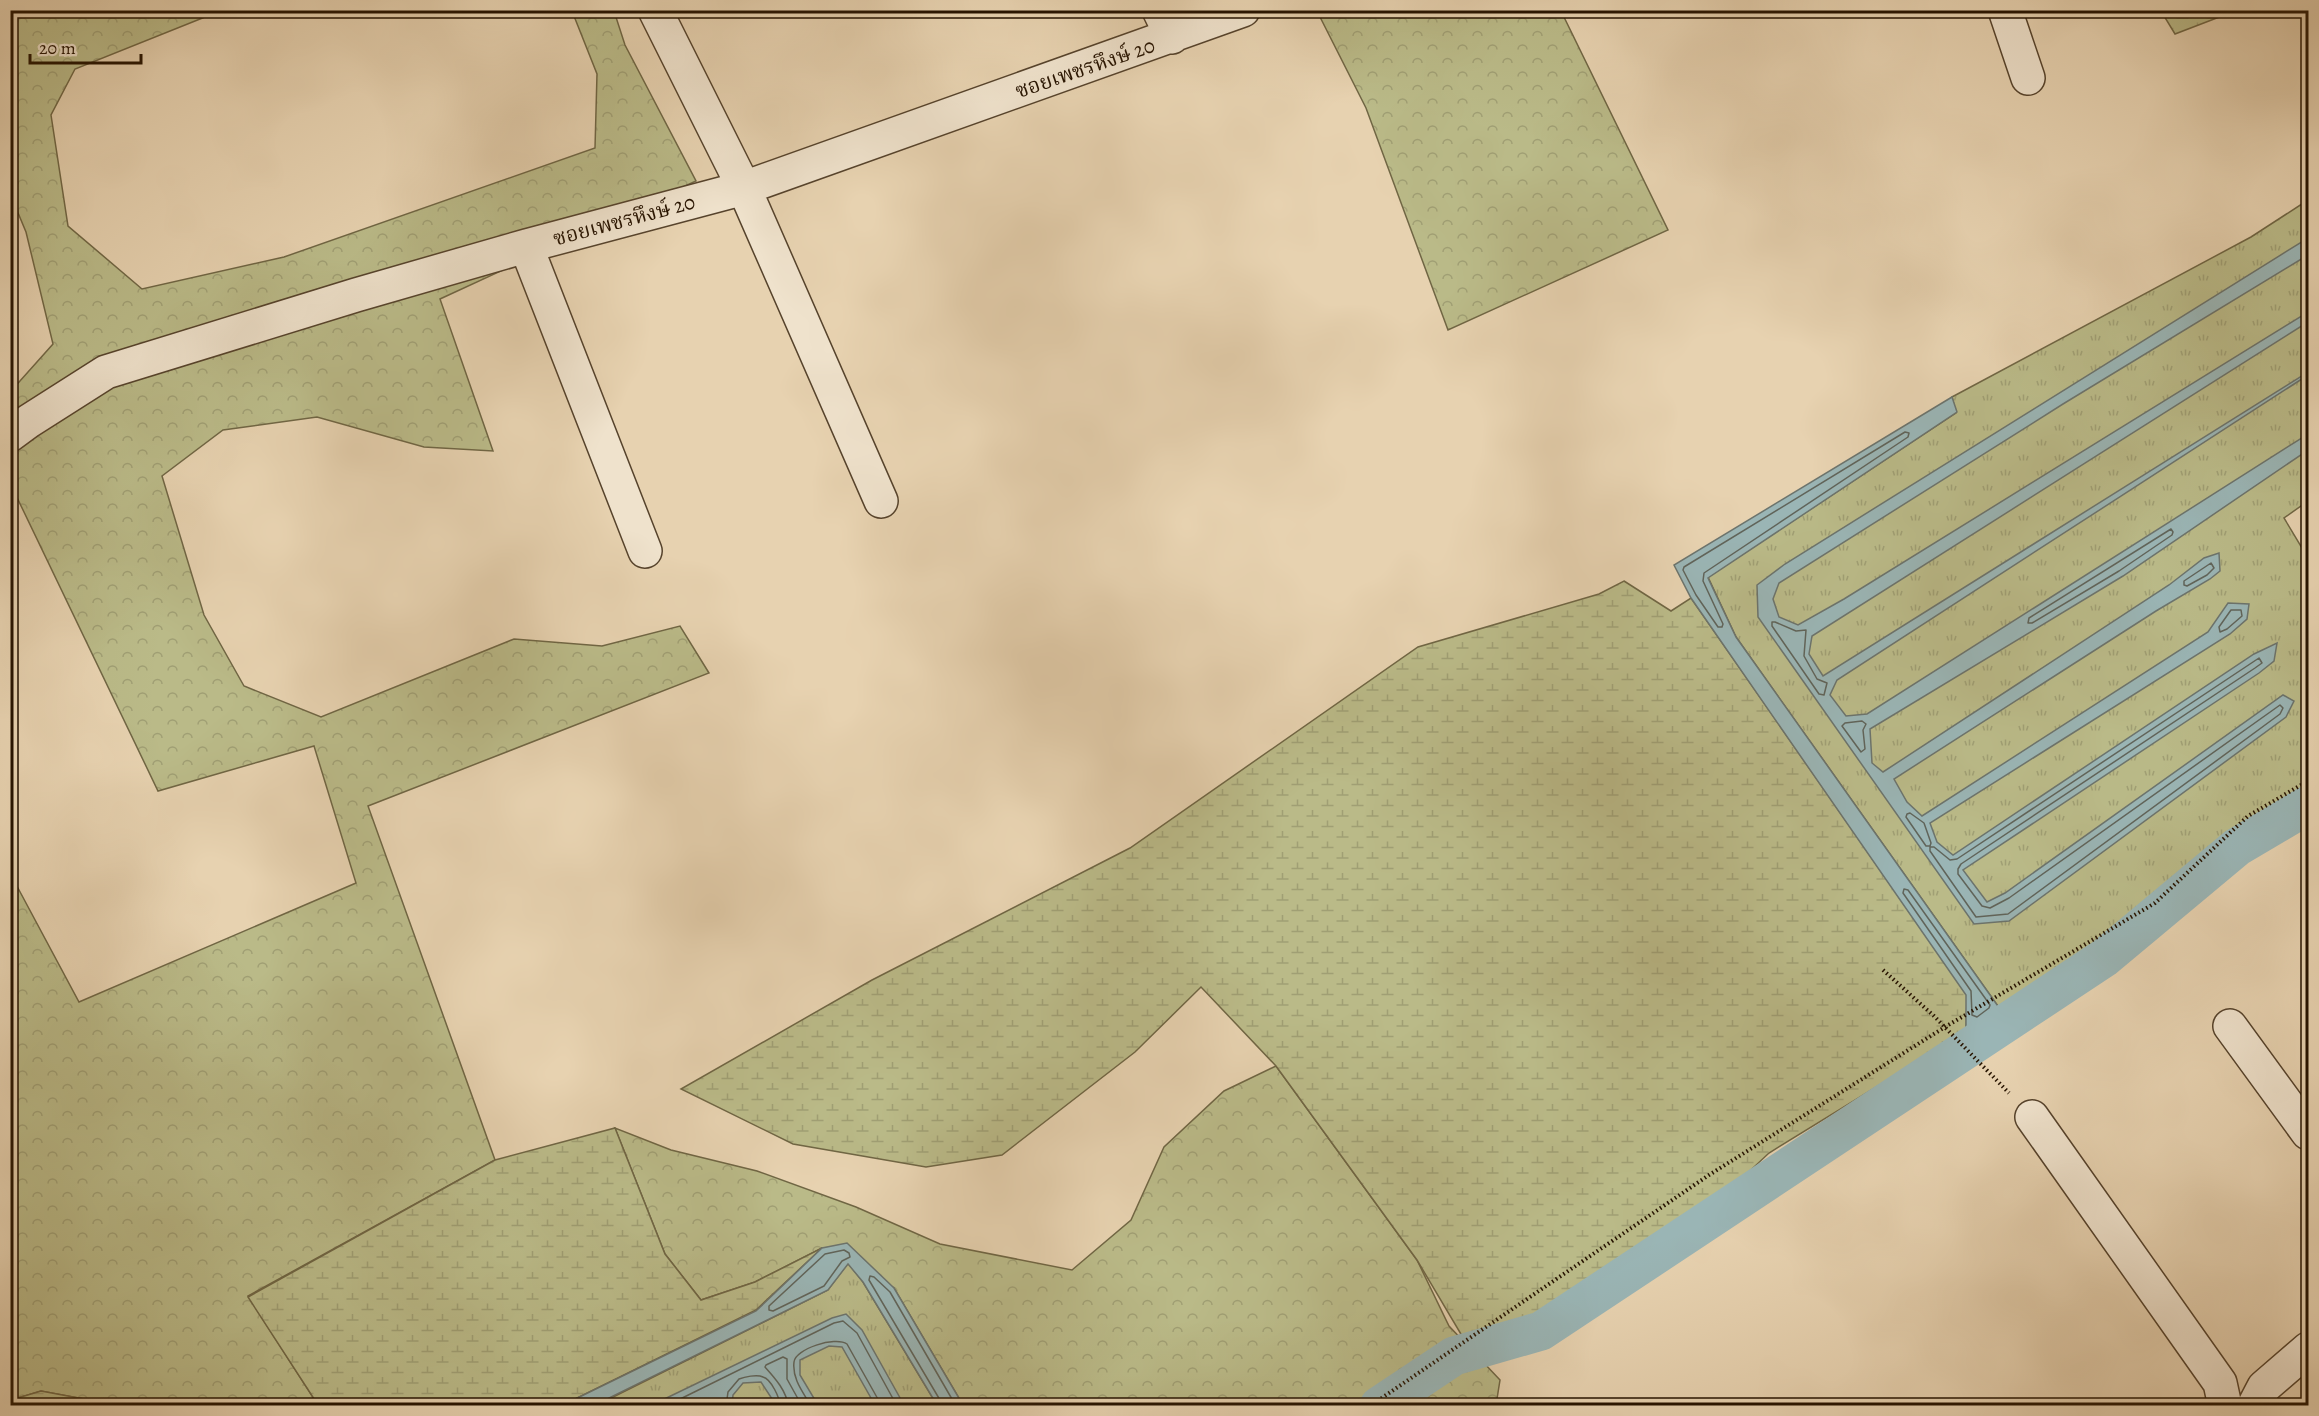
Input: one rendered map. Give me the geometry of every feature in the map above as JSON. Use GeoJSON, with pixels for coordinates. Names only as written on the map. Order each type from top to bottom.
{"type":"FeatureCollection","features":[{"type":"Feature","properties":{"kind":"street"},"geometry":{"type":"LineString","coordinates":[[655,10],[744,188],[881,501]]}},
{"type":"Feature","properties":{"kind":"street","name":"ซอยเพชรหึงษ์ 20"},"geometry":{"type":"LineString","coordinates":[[10,435],[106,372],[356,295],[526,246],[744,188],[1166,24],[1243,10]]}},
{"type":"Feature","properties":{"kind":"street"},"geometry":{"type":"LineString","coordinates":[[2005,10],[2028,78]]}},
{"type":"Feature","properties":{"kind":"street"},"geometry":{"type":"LineString","coordinates":[[526,246],[645,551]]}},
{"type":"Feature","properties":{"kind":"street"},"geometry":{"type":"LineString","coordinates":[[2230,1026],[2308,1133]]}},
{"type":"Feature","properties":{"kind":"street"},"geometry":{"type":"LineString","coordinates":[[2032,1117],[2220,1383],[2225,1406]]}},
{"type":"Feature","properties":{"kind":"street"},"geometry":{"type":"LineString","coordinates":[[2254,1406],[2264,1387],[2308,1349]]}},
{"type":"Feature","properties":{"kind":"path"},"geometry":{"type":"LineString","coordinates":[[1370,1406],[1709,1176],[1945,1027],[2155,903],[2248,816],[2308,781]]}},
{"type":"Feature","properties":{"kind":"path"},"geometry":{"type":"LineString","coordinates":[[1883,970],[1945,1027],[2032,1117]]}},
{"type":"Feature","properties":{"kind":"green space"},"geometry":{"type":"Polygon","coordinates":[[[11,11],[220,11],[75,69],[51,115],[68,226],[142,289],[284,257],[595,148],[597,74],[572,11],[614,11],[625,45],[696,181],[440,299],[493,451],[424,447],[317,417],[223,430],[162,476],[204,615],[244,686],[321,717],[514,639],[602,646],[680,626],[709,673],[368,806],[495,1160],[248,1296],[318,1405],[116,1405],[41,1391],[11,1400],[11,875],[79,1002],[356,883],[314,746],[158,791],[11,485],[11,391],[53,344],[26,232],[11,196],[11,11]]]}},
{"type":"Feature","properties":{"kind":"green space"},"geometry":{"type":"Polygon","coordinates":[[[1317,11],[1561,11],[1668,230],[1448,330],[1366,108],[1317,11]]]}},
{"type":"Feature","properties":{"kind":"green space"},"geometry":{"type":"Polygon","coordinates":[[[2161,11],[2235,11],[2175,34],[2161,11]]]}},
{"type":"Feature","properties":{"kind":"green space"},"geometry":{"type":"Polygon","coordinates":[[[2308,200],[2308,501],[2284,518],[2308,558],[2308,792],[2257,822],[2115,936],[2000,1009],[1736,637],[1708,577],[1956,413],[1952,397],[2251,237],[2308,200]]]}},
{"type":"Feature","properties":{"kind":"green space"},"geometry":{"type":"Polygon","coordinates":[[[1624,581],[1671,611],[1691,598],[1967,995],[1966,1032],[1769,1153],[1723,1196],[1537,1321],[1468,1346],[1417,1260],[1276,1066],[1201,987],[1135,1052],[1002,1155],[926,1167],[793,1144],[681,1089],[872,980],[1130,848],[1418,647],[1599,594],[1624,581]]]}},
{"type":"Feature","properties":{"kind":"green space"},"geometry":{"type":"Polygon","coordinates":[[[1276,1066],[1417,1260],[1449,1326],[1500,1380],[1496,1405],[963,1405],[894,1288],[822,1248],[755,1282],[701,1300],[665,1254],[615,1128],[671,1150],[757,1171],[856,1207],[940,1244],[1072,1270],[1131,1220],[1164,1147],[1224,1091],[1276,1066]]]}},
{"type":"Feature","properties":{"kind":"green space"},"geometry":{"type":"Polygon","coordinates":[[[615,1128],[665,1254],[701,1300],[755,1282],[822,1248],[756,1310],[563,1405],[318,1405],[248,1297],[495,1160],[615,1128]]]}},
{"type":"Feature","properties":{"kind":"green space"},"geometry":{"type":"Polygon","coordinates":[[[848,1263],[863,1282],[937,1405],[595,1406],[828,1290],[848,1263]]]}},
{"type":"Feature","properties":{"kind":"green space"},"geometry":{"type":"Polygon","coordinates":[[[41,1391],[116,1405],[11,1405],[11,1400],[41,1391]]]}},
{"type":"Feature","properties":{"kind":"water"},"geometry":{"type":"Polygon","coordinates":[[[2308,238],[2308,255],[2063,404],[1779,583],[1773,599],[1779,617],[1798,625],[1844,599],[2308,312],[2308,322],[1812,636],[1809,654],[1823,676],[2308,372],[2308,375],[1837,680],[1830,695],[1846,716],[1867,714],[2308,434],[2308,450],[2123,576],[1870,729],[1872,763],[1883,772],[2169,585],[2204,558],[2219,553],[2220,571],[2210,579],[2156,611],[1894,779],[1907,802],[1922,816],[2208,632],[2228,603],[2249,604],[2247,619],[2230,634],[1930,823],[1937,842],[1953,855],[2254,654],[2277,643],[2274,661],[2259,673],[1963,870],[1987,902],[2005,893],[2283,695],[2294,701],[2286,717],[2009,921],[1974,924],[1758,617],[1757,585],[1785,564],[2308,238]]]}},
{"type":"Feature","properties":{"kind":"water"},"geometry":{"type":"Polygon","coordinates":[[[1952,397],[1957,412],[1708,578],[1736,637],[2000,1009],[1966,1032],[1966,995],[1691,598],[1674,565],[1952,397]]]}},
{"type":"Feature","properties":{"kind":"water"},"geometry":{"type":"Polygon","coordinates":[[[847,1243],[894,1288],[963,1405],[937,1405],[863,1282],[848,1264],[828,1290],[595,1405],[563,1405],[756,1311],[822,1248],[847,1243]]]}},
{"type":"Feature","properties":{"kind":"water"},"geometry":{"type":"Polygon","coordinates":[[[846,1314],[862,1330],[904,1405],[875,1405],[842,1347],[829,1346],[800,1360],[800,1375],[818,1405],[776,1405],[761,1382],[743,1383],[733,1395],[732,1405],[652,1405],[832,1318],[846,1314]]]}},
{"type":"Feature","properties":{"kind":"waterway"},"geometry":{"type":"LineString","coordinates":[[1379,1406],[1454,1356],[1541,1331],[2104,958],[2237,847],[2308,805]]}}]}
